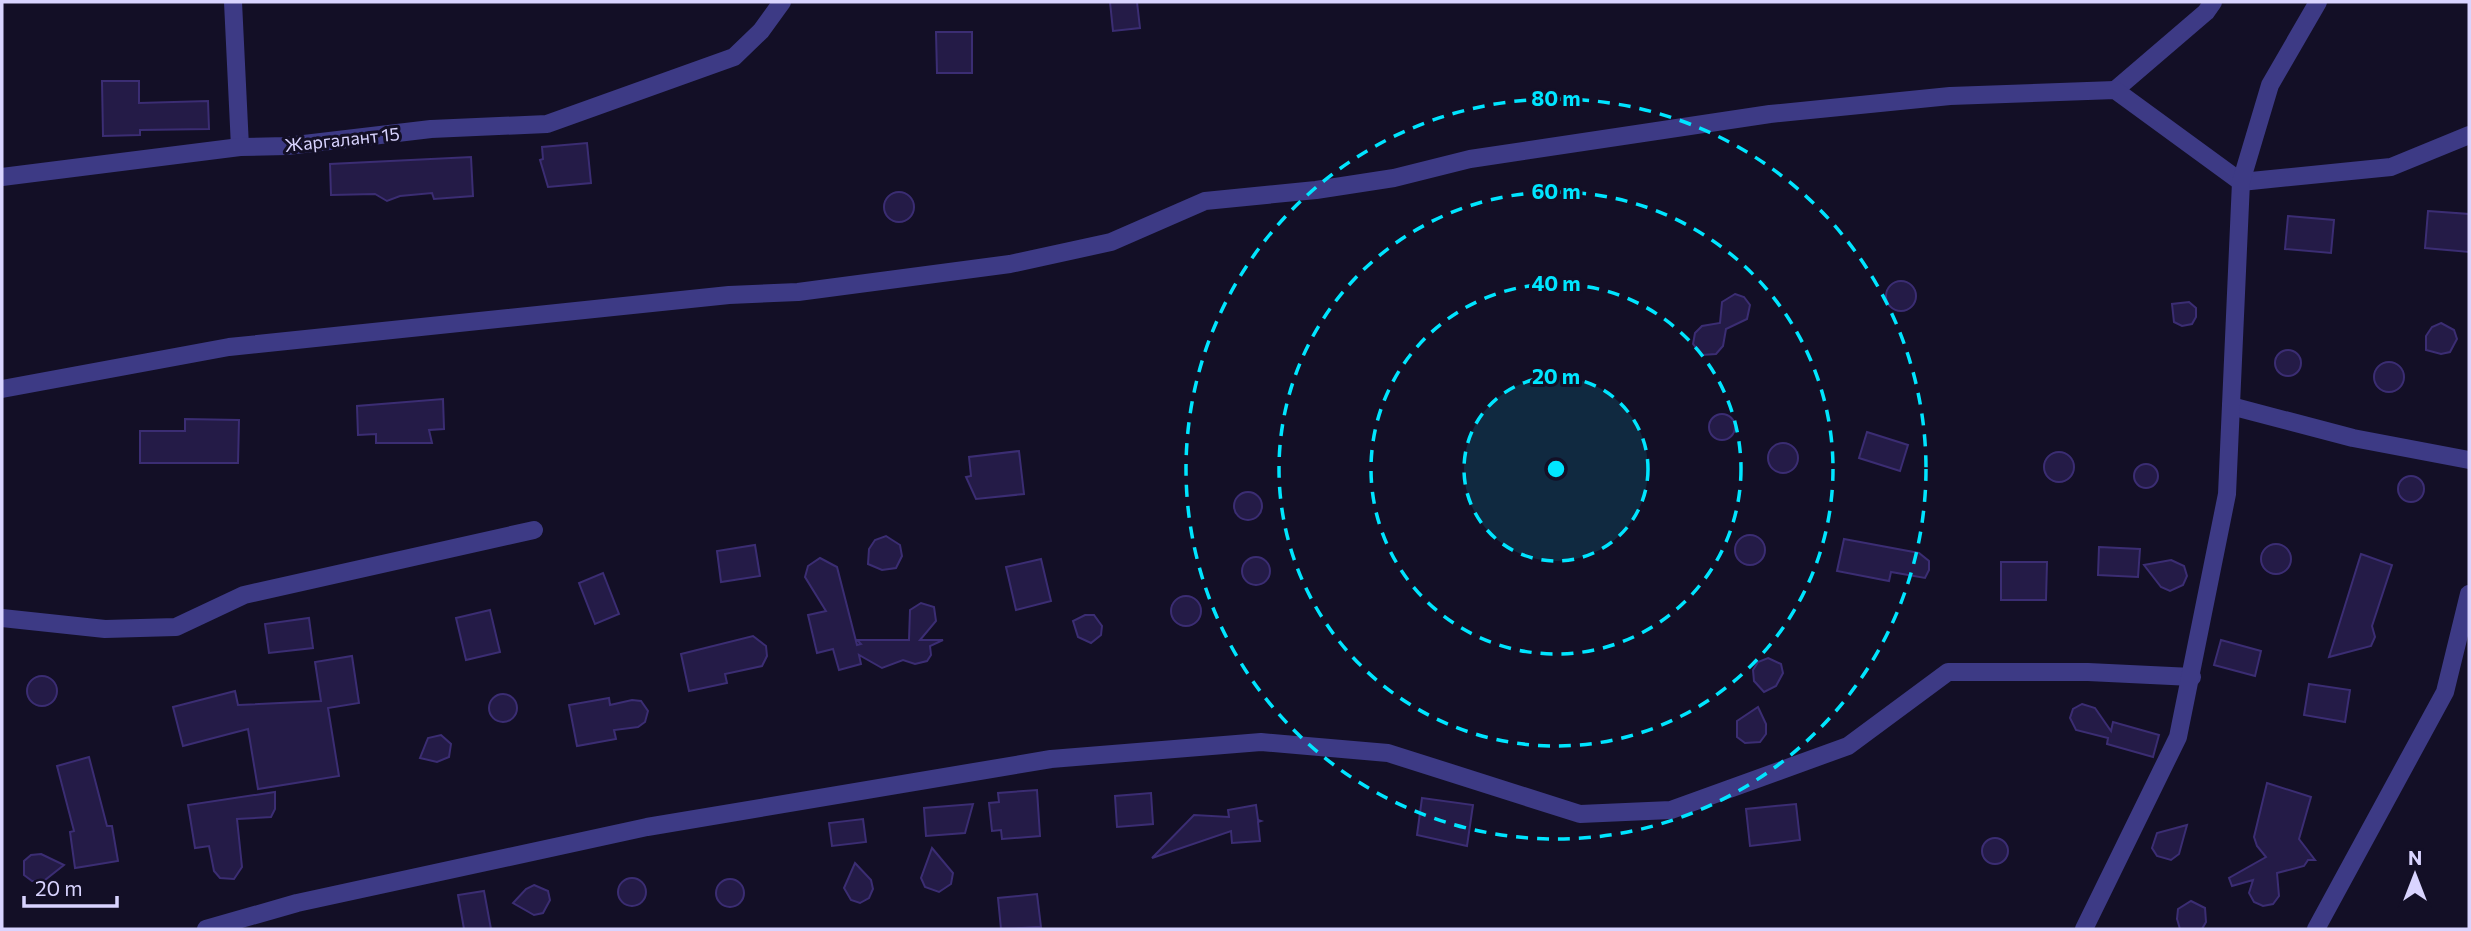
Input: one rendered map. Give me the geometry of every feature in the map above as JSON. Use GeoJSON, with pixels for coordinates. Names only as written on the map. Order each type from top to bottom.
{"type":"FeatureCollection","features":[{"type":"Feature","properties":{"kind":"street"},"geometry":{"type":"LineString","coordinates":[[233,2],[240,147]]}},
{"type":"Feature","properties":{"kind":"street","name":"Жаргалант 15"},"geometry":{"type":"LineString","coordinates":[[2,177],[240,147],[287,146],[431,129],[547,124],[734,57],[761,31],[782,2]]}},
{"type":"Feature","properties":{"kind":"street"},"geometry":{"type":"LineString","coordinates":[[2115,90],[2206,12],[2213,2]]}},
{"type":"Feature","properties":{"kind":"street"},"geometry":{"type":"LineString","coordinates":[[2084,929],[2178,737],[2227,494],[2241,182],[2270,85],[2318,2]]}},
{"type":"Feature","properties":{"kind":"street"},"geometry":{"type":"LineString","coordinates":[[2,388],[229,347],[729,295],[797,292],[1010,264],[1111,242],[1205,201],[1316,190],[1394,178],[1470,159],[1770,114],[1951,96],[2115,90],[2241,182],[2390,167],[2469,135]]}},
{"type":"Feature","properties":{"kind":"street"},"geometry":{"type":"LineString","coordinates":[[2231,406],[2353,438],[2469,460]]}},
{"type":"Feature","properties":{"kind":"street"},"geometry":{"type":"LineString","coordinates":[[2,618],[105,629],[176,627],[244,595],[534,530]]}},
{"type":"Feature","properties":{"kind":"street"},"geometry":{"type":"LineString","coordinates":[[2316,929],[2445,692],[2469,594]]}},
{"type":"Feature","properties":{"kind":"street"},"geometry":{"type":"LineString","coordinates":[[206,929],[297,902],[647,827],[1051,759],[1221,745],[1261,742],[1388,753],[1580,814],[1671,810],[1848,746],[1948,672],[2088,672],[2192,677]]}},
{"type":"Feature","properties":{"kind":"building"},"geometry":{"type":"Polygon","coordinates":[[[1110,2],[1137,2],[1140,28],[1113,31],[1110,2]]]}},
{"type":"Feature","properties":{"kind":"building"},"geometry":{"type":"Polygon","coordinates":[[[936,32],[972,32],[972,73],[937,73],[936,32]]]}},
{"type":"Feature","properties":{"kind":"building"},"geometry":{"type":"Polygon","coordinates":[[[102,81],[139,81],[139,103],[208,101],[209,129],[140,130],[140,135],[103,136],[102,81]]]}},
{"type":"Feature","properties":{"kind":"building"},"geometry":{"type":"Polygon","coordinates":[[[587,143],[591,183],[548,187],[540,160],[543,159],[542,147],[587,143]]]}},
{"type":"Feature","properties":{"kind":"building"},"geometry":{"type":"Polygon","coordinates":[[[471,157],[473,196],[434,199],[432,193],[400,196],[387,201],[375,194],[331,195],[330,164],[471,157]]]}},
{"type":"Feature","properties":{"kind":"building"},"geometry":{"type":"Polygon","coordinates":[[[899,192],[910,196],[914,207],[910,218],[899,222],[888,218],[884,207],[888,196],[899,192]]]}},
{"type":"Feature","properties":{"kind":"building"},"geometry":{"type":"Polygon","coordinates":[[[2428,211],[2469,214],[2469,252],[2425,248],[2428,211]]]}},
{"type":"Feature","properties":{"kind":"building"},"geometry":{"type":"Polygon","coordinates":[[[2288,216],[2334,220],[2331,253],[2285,249],[2288,216]]]}},
{"type":"Feature","properties":{"kind":"building"},"geometry":{"type":"Polygon","coordinates":[[[1901,281],[1912,285],[1916,296],[1912,307],[1901,311],[1890,307],[1886,296],[1890,285],[1901,281]]]}},
{"type":"Feature","properties":{"kind":"building"},"geometry":{"type":"Polygon","coordinates":[[[1735,294],[1744,297],[1750,305],[1747,319],[1726,329],[1723,346],[1716,354],[1702,355],[1693,344],[1695,333],[1702,326],[1720,323],[1722,302],[1735,294]]]}},
{"type":"Feature","properties":{"kind":"building"},"geometry":{"type":"Polygon","coordinates":[[[2189,302],[2196,308],[2196,317],[2192,324],[2182,326],[2174,322],[2172,304],[2189,302]]]}},
{"type":"Feature","properties":{"kind":"building"},"geometry":{"type":"Polygon","coordinates":[[[2441,323],[2454,330],[2457,339],[2450,352],[2441,354],[2426,350],[2426,336],[2432,327],[2441,323]]]}},
{"type":"Feature","properties":{"kind":"building"},"geometry":{"type":"Polygon","coordinates":[[[2288,350],[2297,354],[2301,363],[2297,372],[2288,376],[2279,372],[2275,363],[2279,354],[2288,350]]]}},
{"type":"Feature","properties":{"kind":"building"},"geometry":{"type":"Polygon","coordinates":[[[2389,362],[2400,366],[2404,377],[2400,388],[2389,392],[2378,388],[2374,377],[2378,366],[2389,362]]]}},
{"type":"Feature","properties":{"kind":"building"},"geometry":{"type":"Polygon","coordinates":[[[443,399],[444,429],[429,430],[432,443],[376,443],[376,434],[358,435],[357,406],[443,399]]]}},
{"type":"Feature","properties":{"kind":"building"},"geometry":{"type":"Polygon","coordinates":[[[1722,414],[1731,418],[1735,427],[1731,436],[1722,440],[1713,436],[1709,427],[1713,418],[1722,414]]]}},
{"type":"Feature","properties":{"kind":"building"},"geometry":{"type":"Polygon","coordinates":[[[185,419],[239,420],[238,463],[140,463],[140,431],[185,431],[185,419]]]}},
{"type":"Feature","properties":{"kind":"building"},"geometry":{"type":"Polygon","coordinates":[[[1867,432],[1908,445],[1900,471],[1859,458],[1867,432]]]}},
{"type":"Feature","properties":{"kind":"building"},"geometry":{"type":"Polygon","coordinates":[[[1783,443],[1794,447],[1798,458],[1794,469],[1783,473],[1772,469],[1768,458],[1772,447],[1783,443]]]}},
{"type":"Feature","properties":{"kind":"building"},"geometry":{"type":"Polygon","coordinates":[[[1019,451],[1024,494],[976,499],[966,477],[971,476],[969,457],[1019,451]]]}},
{"type":"Feature","properties":{"kind":"building"},"geometry":{"type":"Polygon","coordinates":[[[2059,452],[2070,456],[2074,467],[2070,478],[2059,482],[2048,478],[2044,467],[2048,456],[2059,452]]]}},
{"type":"Feature","properties":{"kind":"building"},"geometry":{"type":"Polygon","coordinates":[[[2146,464],[2155,467],[2158,476],[2155,485],[2146,488],[2137,485],[2134,476],[2137,467],[2146,464]]]}},
{"type":"Feature","properties":{"kind":"building"},"geometry":{"type":"Polygon","coordinates":[[[2411,476],[2420,480],[2424,489],[2420,498],[2411,502],[2402,498],[2398,489],[2402,480],[2411,476]]]}},
{"type":"Feature","properties":{"kind":"building"},"geometry":{"type":"Polygon","coordinates":[[[1248,492],[1258,496],[1262,506],[1258,516],[1248,520],[1238,516],[1234,506],[1238,496],[1248,492]]]}},
{"type":"Feature","properties":{"kind":"building"},"geometry":{"type":"Polygon","coordinates":[[[1750,535],[1761,539],[1765,550],[1761,561],[1750,565],[1739,561],[1735,550],[1739,539],[1750,535]]]}},
{"type":"Feature","properties":{"kind":"building"},"geometry":{"type":"Polygon","coordinates":[[[886,536],[900,545],[902,556],[896,568],[882,570],[868,564],[869,549],[875,540],[886,536]]]}},
{"type":"Feature","properties":{"kind":"building"},"geometry":{"type":"Polygon","coordinates":[[[1844,539],[1919,553],[1929,561],[1929,570],[1925,578],[1891,572],[1889,581],[1837,571],[1844,539]]]}},
{"type":"Feature","properties":{"kind":"building"},"geometry":{"type":"Polygon","coordinates":[[[2276,544],[2287,548],[2291,559],[2287,570],[2276,574],[2265,570],[2261,559],[2265,548],[2276,544]]]}},
{"type":"Feature","properties":{"kind":"building"},"geometry":{"type":"Polygon","coordinates":[[[755,545],[760,576],[721,582],[717,551],[755,545]]]}},
{"type":"Feature","properties":{"kind":"building"},"geometry":{"type":"Polygon","coordinates":[[[2099,547],[2140,549],[2138,577],[2098,575],[2099,547]]]}},
{"type":"Feature","properties":{"kind":"building"},"geometry":{"type":"Polygon","coordinates":[[[2361,554],[2392,565],[2372,626],[2375,637],[2371,646],[2329,657],[2361,554]]]}},
{"type":"Feature","properties":{"kind":"building"},"geometry":{"type":"Polygon","coordinates":[[[1256,557],[1266,561],[1270,571],[1266,581],[1256,585],[1246,581],[1242,571],[1246,561],[1256,557]]]}},
{"type":"Feature","properties":{"kind":"building"},"geometry":{"type":"Polygon","coordinates":[[[820,558],[837,567],[857,645],[861,644],[857,640],[909,640],[910,610],[921,603],[934,607],[936,621],[920,640],[943,640],[930,646],[931,655],[927,661],[915,664],[903,660],[882,668],[859,655],[861,664],[839,670],[833,649],[817,653],[808,615],[826,611],[805,577],[808,566],[820,558]]]}},
{"type":"Feature","properties":{"kind":"building"},"geometry":{"type":"Polygon","coordinates":[[[1041,559],[1051,601],[1016,610],[1006,567],[1041,559]]]}},
{"type":"Feature","properties":{"kind":"building"},"geometry":{"type":"Polygon","coordinates":[[[2171,560],[2184,566],[2187,576],[2183,585],[2170,591],[2161,587],[2144,565],[2171,560]]]}},
{"type":"Feature","properties":{"kind":"building"},"geometry":{"type":"Polygon","coordinates":[[[2001,562],[2047,562],[2046,600],[2001,600],[2001,562]]]}},
{"type":"Feature","properties":{"kind":"building"},"geometry":{"type":"Polygon","coordinates":[[[603,573],[619,614],[595,624],[579,583],[603,573]]]}},
{"type":"Feature","properties":{"kind":"building"},"geometry":{"type":"Polygon","coordinates":[[[1186,596],[1197,600],[1201,611],[1197,622],[1186,626],[1175,622],[1171,611],[1175,600],[1186,596]]]}},
{"type":"Feature","properties":{"kind":"building"},"geometry":{"type":"Polygon","coordinates":[[[490,610],[500,652],[466,660],[456,618],[490,610]]]}},
{"type":"Feature","properties":{"kind":"building"},"geometry":{"type":"Polygon","coordinates":[[[1085,615],[1094,615],[1102,626],[1101,635],[1091,643],[1078,637],[1073,621],[1085,615]]]}},
{"type":"Feature","properties":{"kind":"building"},"geometry":{"type":"Polygon","coordinates":[[[309,618],[313,648],[269,653],[265,624],[309,618]]]}},
{"type":"Feature","properties":{"kind":"building"},"geometry":{"type":"Polygon","coordinates":[[[753,636],[766,646],[767,656],[762,666],[725,674],[727,683],[689,691],[681,654],[753,636]]]}},
{"type":"Feature","properties":{"kind":"building"},"geometry":{"type":"Polygon","coordinates":[[[2221,640],[2261,651],[2255,676],[2214,665],[2221,640]]]}},
{"type":"Feature","properties":{"kind":"building"},"geometry":{"type":"Polygon","coordinates":[[[352,656],[359,703],[328,708],[339,776],[258,789],[248,729],[183,746],[173,707],[235,691],[238,705],[321,701],[315,662],[352,656]]]}},
{"type":"Feature","properties":{"kind":"building"},"geometry":{"type":"Polygon","coordinates":[[[1768,658],[1781,664],[1783,673],[1776,686],[1764,692],[1754,681],[1753,670],[1758,662],[1768,658]]]}},
{"type":"Feature","properties":{"kind":"building"},"geometry":{"type":"Polygon","coordinates":[[[42,676],[53,680],[57,691],[53,702],[42,706],[31,702],[27,691],[31,680],[42,676]]]}},
{"type":"Feature","properties":{"kind":"building"},"geometry":{"type":"Polygon","coordinates":[[[2309,684],[2350,690],[2345,722],[2304,715],[2309,684]]]}},
{"type":"Feature","properties":{"kind":"building"},"geometry":{"type":"Polygon","coordinates":[[[503,694],[513,698],[517,708],[513,718],[503,722],[493,718],[489,708],[493,698],[503,694]]]}},
{"type":"Feature","properties":{"kind":"building"},"geometry":{"type":"Polygon","coordinates":[[[609,698],[610,705],[632,700],[641,701],[648,711],[645,722],[638,727],[614,730],[616,739],[577,746],[569,705],[609,698]]]}},
{"type":"Feature","properties":{"kind":"building"},"geometry":{"type":"Polygon","coordinates":[[[2082,704],[2095,708],[2111,731],[2113,722],[2159,735],[2153,757],[2107,744],[2108,738],[2076,730],[2070,718],[2073,709],[2082,704]]]}},
{"type":"Feature","properties":{"kind":"building"},"geometry":{"type":"Polygon","coordinates":[[[1758,707],[1766,724],[1766,734],[1760,742],[1745,743],[1737,737],[1737,721],[1758,707]]]}},
{"type":"Feature","properties":{"kind":"building"},"geometry":{"type":"Polygon","coordinates":[[[441,735],[451,744],[449,757],[437,762],[420,758],[428,738],[441,735]]]}},
{"type":"Feature","properties":{"kind":"building"},"geometry":{"type":"Polygon","coordinates":[[[89,757],[107,826],[112,826],[118,861],[75,868],[70,832],[74,831],[57,766],[89,757]]]}},
{"type":"Feature","properties":{"kind":"building"},"geometry":{"type":"Polygon","coordinates":[[[2267,783],[2311,797],[2299,839],[2315,860],[2308,860],[2304,866],[2277,873],[2279,896],[2273,904],[2263,906],[2254,902],[2249,893],[2253,880],[2232,886],[2229,878],[2266,857],[2254,837],[2267,783]]]}},
{"type":"Feature","properties":{"kind":"building"},"geometry":{"type":"Polygon","coordinates":[[[1037,790],[1040,836],[1002,839],[1001,830],[992,831],[989,803],[999,802],[998,793],[1037,790]]]}},
{"type":"Feature","properties":{"kind":"building"},"geometry":{"type":"Polygon","coordinates":[[[275,792],[275,809],[271,817],[237,819],[242,867],[234,879],[220,878],[214,871],[209,846],[195,848],[188,805],[275,792]]]}},
{"type":"Feature","properties":{"kind":"building"},"geometry":{"type":"Polygon","coordinates":[[[1151,793],[1153,824],[1117,827],[1115,796],[1151,793]]]}},
{"type":"Feature","properties":{"kind":"building"},"geometry":{"type":"Polygon","coordinates":[[[1422,798],[1473,805],[1467,846],[1417,835],[1422,798]]]}},
{"type":"Feature","properties":{"kind":"building"},"geometry":{"type":"Polygon","coordinates":[[[973,804],[965,833],[926,836],[924,808],[973,804]]]}},
{"type":"Feature","properties":{"kind":"building"},"geometry":{"type":"Polygon","coordinates":[[[1796,804],[1800,840],[1750,846],[1746,809],[1796,804]]]}},
{"type":"Feature","properties":{"kind":"building"},"geometry":{"type":"Polygon","coordinates":[[[1256,805],[1258,820],[1261,821],[1258,822],[1260,841],[1232,843],[1231,831],[1152,858],[1194,815],[1229,817],[1228,810],[1256,805]]]}},
{"type":"Feature","properties":{"kind":"building"},"geometry":{"type":"Polygon","coordinates":[[[863,819],[866,842],[832,846],[829,823],[863,819]]]}},
{"type":"Feature","properties":{"kind":"building"},"geometry":{"type":"Polygon","coordinates":[[[2187,825],[2179,854],[2171,860],[2157,856],[2152,848],[2157,833],[2187,825]]]}},
{"type":"Feature","properties":{"kind":"building"},"geometry":{"type":"Polygon","coordinates":[[[1995,838],[2004,842],[2008,851],[2004,860],[1995,864],[1986,860],[1982,851],[1986,842],[1995,838]]]}},
{"type":"Feature","properties":{"kind":"building"},"geometry":{"type":"Polygon","coordinates":[[[932,848],[953,873],[951,884],[939,892],[925,887],[921,878],[932,848]]]}},
{"type":"Feature","properties":{"kind":"building"},"geometry":{"type":"Polygon","coordinates":[[[41,854],[64,865],[45,880],[32,881],[24,875],[24,861],[31,855],[41,854]]]}},
{"type":"Feature","properties":{"kind":"building"},"geometry":{"type":"Polygon","coordinates":[[[855,863],[871,880],[873,889],[869,898],[860,903],[851,900],[844,888],[855,863]]]}},
{"type":"Feature","properties":{"kind":"building"},"geometry":{"type":"Polygon","coordinates":[[[632,878],[642,882],[646,892],[642,902],[632,906],[622,902],[618,892],[622,882],[632,878]]]}},
{"type":"Feature","properties":{"kind":"building"},"geometry":{"type":"Polygon","coordinates":[[[730,879],[740,883],[744,893],[740,903],[730,907],[720,903],[716,893],[720,883],[730,879]]]}},
{"type":"Feature","properties":{"kind":"building"},"geometry":{"type":"Polygon","coordinates":[[[534,885],[548,891],[550,900],[543,913],[534,915],[513,903],[526,889],[534,885]]]}},
{"type":"Feature","properties":{"kind":"building"},"geometry":{"type":"Polygon","coordinates":[[[484,891],[491,929],[464,929],[458,895],[484,891]]]}},
{"type":"Feature","properties":{"kind":"building"},"geometry":{"type":"Polygon","coordinates":[[[1037,894],[1041,927],[1001,929],[998,898],[1037,894]]]}},
{"type":"Feature","properties":{"kind":"building"},"geometry":{"type":"Polygon","coordinates":[[[2191,901],[2205,908],[2206,922],[2202,929],[2180,929],[2178,909],[2191,901]]]}}]}
